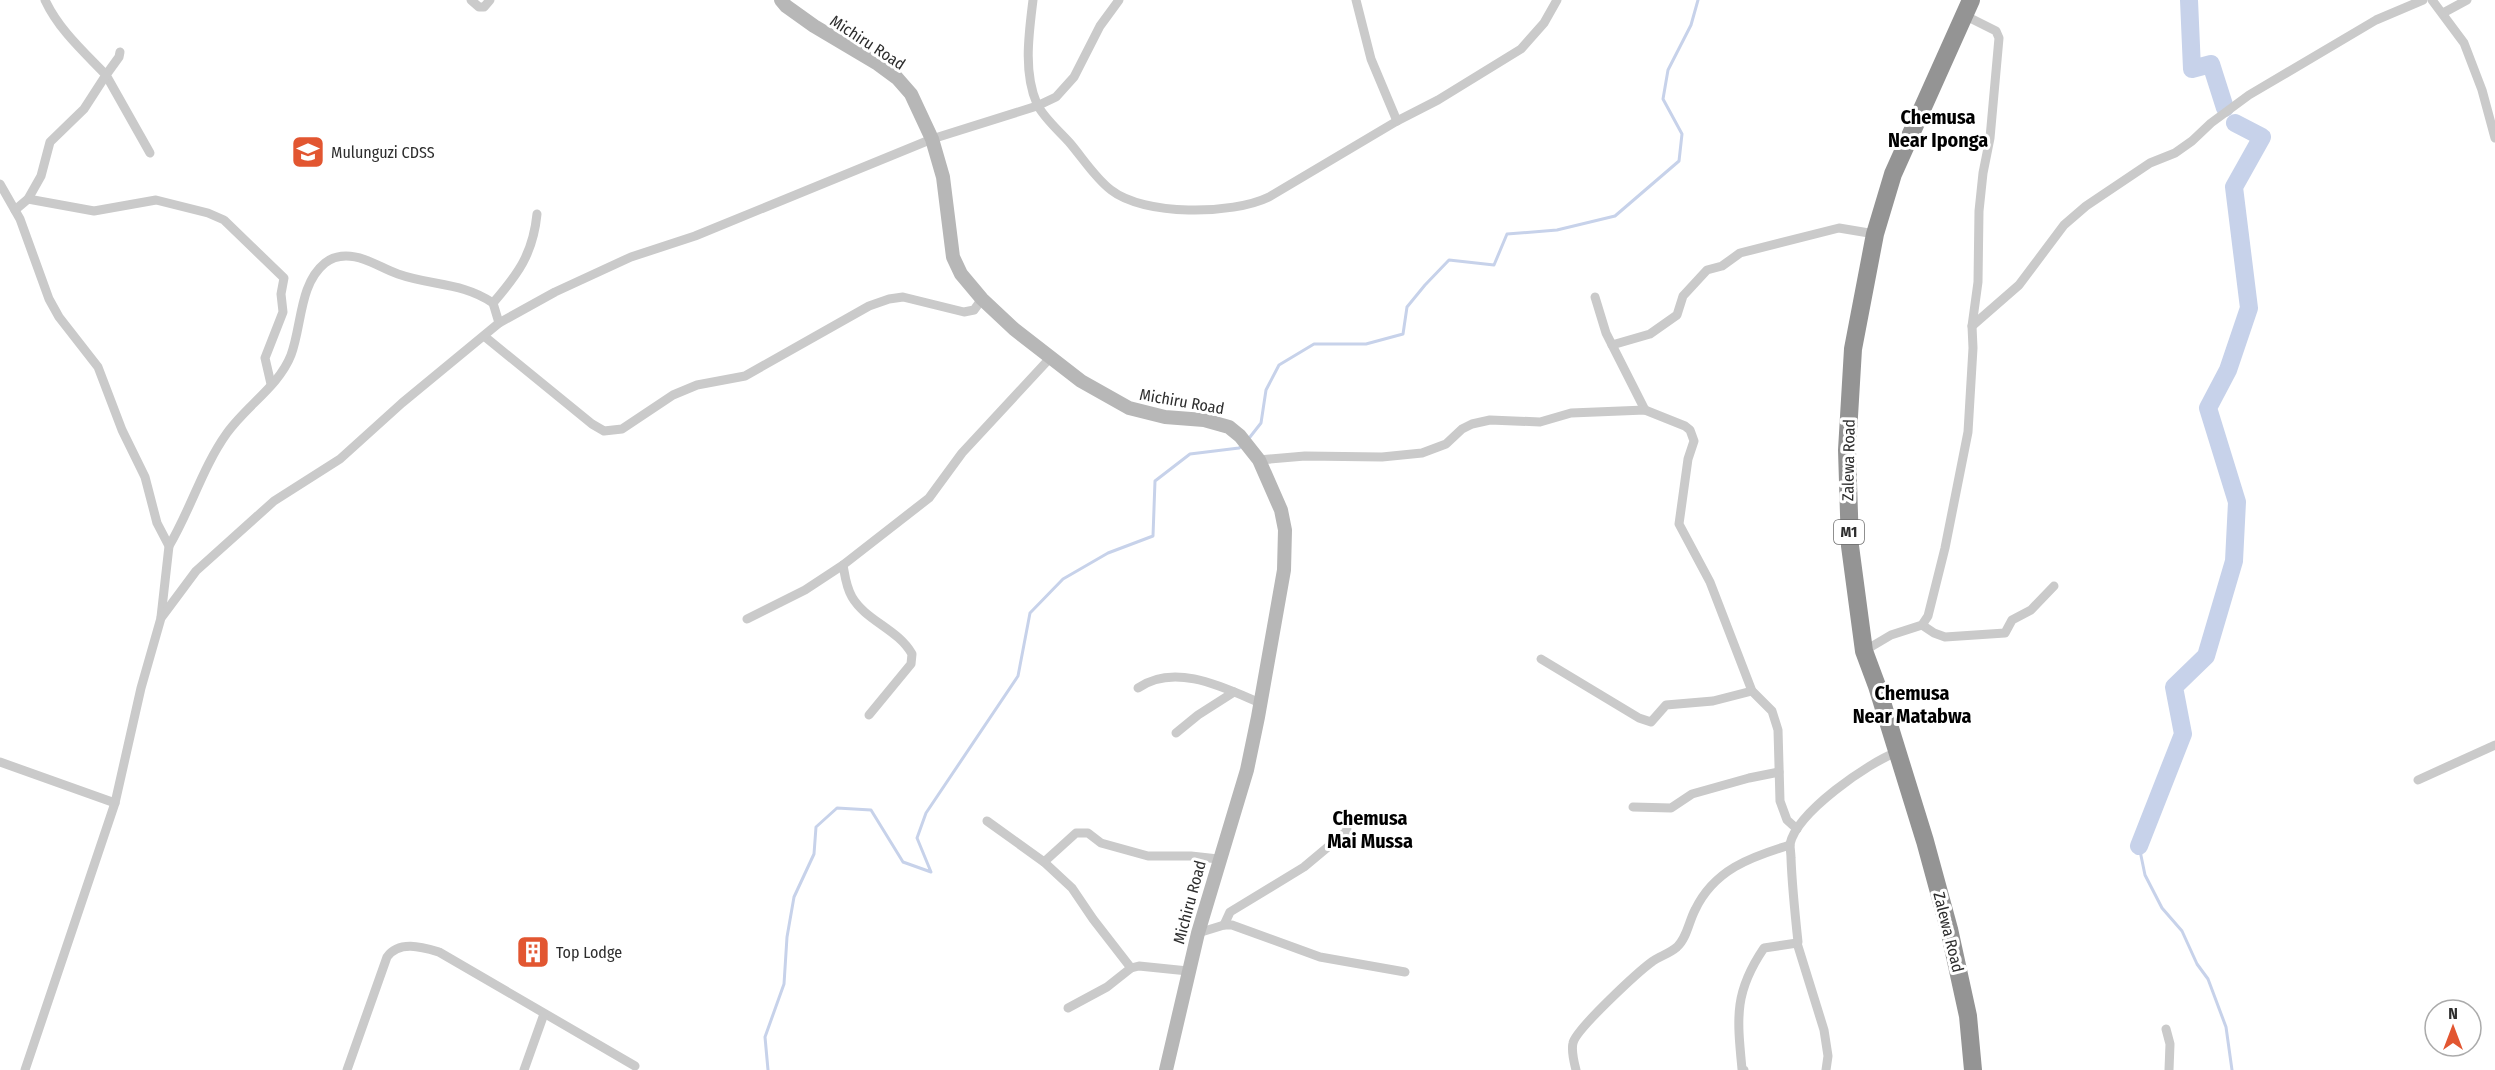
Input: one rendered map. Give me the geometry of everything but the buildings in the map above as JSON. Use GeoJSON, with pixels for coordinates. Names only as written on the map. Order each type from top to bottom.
{"type":"FeatureCollection","features":[{"type":"Feature","properties":{"kind":"highway","name":"Zalewa Road"},"geometry":{"type":"LineString","coordinates":[[1968,8],[1893,174],[1875,234],[1853,349],[1847,450],[1850,546],[1864,651],[1928,852],[1952,940],[1968,1016],[1973,1070]]}},
{"type":"Feature","properties":{"kind":"street"},"geometry":{"type":"LineString","coordinates":[[45,0],[52,16],[106,75],[150,153]]}},
{"type":"Feature","properties":{"kind":"street"},"geometry":{"type":"LineString","coordinates":[[471,0],[478,7],[484,7],[490,0]]}},
{"type":"Feature","properties":{"kind":"street","name":"Michiru Road"},"geometry":{"type":"LineString","coordinates":[[781,0],[814,26],[897,78],[911,94],[932,139],[943,177],[953,257],[961,274],[982,299],[1014,329],[1081,381],[1138,412],[1204,420],[1228,427],[1240,436],[1259,460],[1281,510],[1285,530],[1285,552],[1275,631],[1247,770],[1218,860],[1198,933],[1166,1070]]}},
{"type":"Feature","properties":{"kind":"street"},"geometry":{"type":"LineString","coordinates":[[1033,0],[1029,54],[1030,78],[1037,106],[1110,189],[1135,202],[1217,211],[1254,204],[1397,121],[1438,100],[1521,49],[1544,24],[1557,0]]}},
{"type":"Feature","properties":{"kind":"street"},"geometry":{"type":"LineString","coordinates":[[160,618],[196,571],[274,501],[348,452],[402,403],[500,323],[555,292],[631,256],[695,236],[932,139],[1037,106],[1056,97],[1065,90],[1074,77],[1100,26],[1119,0]]}},
{"type":"Feature","properties":{"kind":"street"},"geometry":{"type":"LineString","coordinates":[[1356,0],[1371,59],[1397,121]]}},
{"type":"Feature","properties":{"kind":"street"},"geometry":{"type":"LineString","coordinates":[[1972,326],[2019,285],[2064,225],[2086,206],[2150,163],[2175,153],[2249,95],[2376,20],[2423,0]]}},
{"type":"Feature","properties":{"kind":"street"},"geometry":{"type":"LineString","coordinates":[[2432,0],[2459,34],[2469,53],[2495,138]]}},
{"type":"Feature","properties":{"kind":"street"},"geometry":{"type":"LineString","coordinates":[[2443,13],[2467,0]]}},
{"type":"Feature","properties":{"kind":"street"},"geometry":{"type":"LineString","coordinates":[[1864,651],[1891,635],[1922,625],[1928,616],[1945,549],[1968,432],[1973,348],[1972,326],[1978,282],[1981,183],[1990,138],[1999,38],[1996,31],[1968,8]]}},
{"type":"Feature","properties":{"kind":"street"},"geometry":{"type":"LineString","coordinates":[[15,210],[28,199],[41,176],[50,142],[84,109],[119,57],[120,52]]}},
{"type":"Feature","properties":{"kind":"street"},"geometry":{"type":"LineString","coordinates":[[0,184],[15,210],[53,306],[98,367],[122,430],[145,477],[157,523],[169,546]]}},
{"type":"Feature","properties":{"kind":"street"},"geometry":{"type":"LineString","coordinates":[[28,199],[94,211],[156,200],[208,213],[225,220],[284,278],[283,312],[265,358],[271,384]]}},
{"type":"Feature","properties":{"kind":"street"},"geometry":{"type":"LineString","coordinates":[[493,303],[520,269],[529,252],[537,214]]}},
{"type":"Feature","properties":{"kind":"street"},"geometry":{"type":"LineString","coordinates":[[1612,345],[1650,334],[1677,315],[1683,296],[1707,270],[1722,266],[1740,253],[1839,228],[1875,234]]}},
{"type":"Feature","properties":{"kind":"street"},"geometry":{"type":"LineString","coordinates":[[25,1070],[115,803],[141,688],[160,618],[169,546],[205,469],[217,449],[236,421],[271,384],[290,358],[299,331],[304,297],[312,279],[325,263],[337,257],[363,258],[397,274],[464,287],[493,303],[500,323]]}},
{"type":"Feature","properties":{"kind":"street"},"geometry":{"type":"LineString","coordinates":[[484,336],[529,370],[592,424],[609,432],[622,429],[658,404],[688,388],[745,376],[800,343],[874,304],[903,297],[963,312],[974,310],[982,299]]}},
{"type":"Feature","properties":{"kind":"street"},"geometry":{"type":"LineString","coordinates":[[1595,297],[1612,345],[1645,410]]}},
{"type":"Feature","properties":{"kind":"street"},"geometry":{"type":"LineString","coordinates":[[747,619],[805,590],[843,565],[929,498],[962,453],[1051,357]]}},
{"type":"Feature","properties":{"kind":"street"},"geometry":{"type":"LineString","coordinates":[[1259,460],[1305,456],[1382,458],[1422,453],[1440,448],[1462,429],[1480,422],[1540,422],[1571,413],[1645,410],[1685,426],[1693,435],[1694,441],[1688,459],[1678,524],[1710,582],[1752,691],[1768,705],[1775,718],[1778,730],[1780,801],[1787,820],[1797,829]]}},
{"type":"Feature","properties":{"kind":"street"},"geometry":{"type":"LineString","coordinates":[[843,565],[847,586],[856,602],[876,621],[898,636],[912,654],[911,664],[869,715]]}},
{"type":"Feature","properties":{"kind":"street"},"geometry":{"type":"LineString","coordinates":[[1922,625],[1945,637],[2005,633],[2012,620],[2031,610],[2054,586]]}},
{"type":"Feature","properties":{"kind":"street"},"geometry":{"type":"LineString","coordinates":[[1541,659],[1640,718],[1651,722],[1666,705],[1713,701],[1752,691]]}},
{"type":"Feature","properties":{"kind":"street"},"geometry":{"type":"LineString","coordinates":[[1138,688],[1147,682],[1179,678],[1211,682],[1260,703]]}},
{"type":"Feature","properties":{"kind":"street"},"geometry":{"type":"LineString","coordinates":[[1176,733],[1198,715],[1234,692]]}},
{"type":"Feature","properties":{"kind":"street"},"geometry":{"type":"LineString","coordinates":[[2418,780],[2495,745]]}},
{"type":"Feature","properties":{"kind":"street"},"geometry":{"type":"LineString","coordinates":[[1826,1070],[1828,1056],[1824,1030],[1797,943],[1790,845],[1797,829],[1820,803],[1847,780],[1881,758],[1897,752]]}},
{"type":"Feature","properties":{"kind":"street"},"geometry":{"type":"LineString","coordinates":[[0,762],[115,803]]}},
{"type":"Feature","properties":{"kind":"street"},"geometry":{"type":"LineString","coordinates":[[1634,807],[1671,808],[1692,794],[1779,772]]}},
{"type":"Feature","properties":{"kind":"street"},"geometry":{"type":"LineString","coordinates":[[1224,925],[1230,912],[1304,867],[1336,842],[1347,831],[1346,817]]}},
{"type":"Feature","properties":{"kind":"street"},"geometry":{"type":"LineString","coordinates":[[987,821],[1044,862],[1072,888],[1131,968]]}},
{"type":"Feature","properties":{"kind":"street"},"geometry":{"type":"LineString","coordinates":[[1044,862],[1076,833],[1082,832],[1088,833],[1101,843],[1148,856],[1191,856],[1218,860]]}},
{"type":"Feature","properties":{"kind":"street"},"geometry":{"type":"LineString","coordinates":[[1576,1070],[1572,1048],[1576,1036],[1646,967],[1677,946],[1682,940],[1699,901],[1713,882],[1758,854],[1790,845]]}},
{"type":"Feature","properties":{"kind":"street"},"geometry":{"type":"LineString","coordinates":[[1198,933],[1224,925],[1232,925],[1320,957],[1405,972]]}},
{"type":"Feature","properties":{"kind":"street"},"geometry":{"type":"LineString","coordinates":[[1744,1070],[1742,1069],[1738,1010],[1739,1000],[1750,969],[1764,948],[1797,943]]}},
{"type":"Feature","properties":{"kind":"street"},"geometry":{"type":"LineString","coordinates":[[347,1070],[387,957],[398,947],[409,946],[439,952],[635,1066]]}},
{"type":"Feature","properties":{"kind":"street"},"geometry":{"type":"LineString","coordinates":[[1068,1008],[1107,987],[1131,968],[1146,966],[1188,971]]}},
{"type":"Feature","properties":{"kind":"street"},"geometry":{"type":"LineString","coordinates":[[524,1070],[544,1014]]}},
{"type":"Feature","properties":{"kind":"street"},"geometry":{"type":"LineString","coordinates":[[2166,1029],[2170,1044],[2169,1070]]}},
{"type":"Feature","properties":{"kind":"waterway"},"geometry":{"type":"LineString","coordinates":[[1250,437],[1261,423],[1266,390],[1279,365],[1314,344],[1366,344],[1403,334],[1407,307],[1449,260],[1494,265],[1507,234],[1557,230],[1615,216],[1679,161],[1682,134],[1663,99],[1668,70],[1691,25],[1698,0]]}},
{"type":"Feature","properties":{"kind":"waterway"},"geometry":{"type":"LineString","coordinates":[[2189,0],[2192,69],[2211,64],[2225,108]]}},
{"type":"Feature","properties":{"kind":"waterway"},"geometry":{"type":"LineString","coordinates":[[2139,846],[2183,734],[2174,687],[2206,656],[2234,561],[2237,502],[2208,408],[2228,370],[2249,308],[2234,187],[2262,137],[2235,123]]}},
{"type":"Feature","properties":{"kind":"waterway"},"geometry":{"type":"LineString","coordinates":[[768,1070],[765,1037],[784,984],[787,937],[794,897],[814,854],[816,827],[837,808],[871,810],[903,862],[931,872],[917,838],[926,813],[1018,676],[1030,613],[1063,579],[1108,553],[1153,536],[1155,481],[1190,454],[1239,448],[1243,445]]}},
{"type":"Feature","properties":{"kind":"waterway"},"geometry":{"type":"LineString","coordinates":[[2139,846],[2145,875],[2162,908],[2182,931],[2197,964],[2208,979],[2226,1027],[2232,1070]]}},
{"type":"Feature","properties":{"kind":"place","name":"Mulunguzi CDSS"},"geometry":{"type":"Point","coordinates":[308,152]}},
{"type":"Feature","properties":{"kind":"place","name":"Top Lodge"},"geometry":{"type":"Point","coordinates":[533,952]}},
{"type":"Feature","properties":{"kind":"district","name":"Chemusa Near Iponga"},"geometry":{"type":"Point","coordinates":[1938,128]}},
{"type":"Feature","properties":{"kind":"district","name":"Chemusa Near Matabwa"},"geometry":{"type":"Point","coordinates":[1912,704]}},
{"type":"Feature","properties":{"kind":"district","name":"Chemusa Mai Mussa"},"geometry":{"type":"Point","coordinates":[1370,830]}}]}
